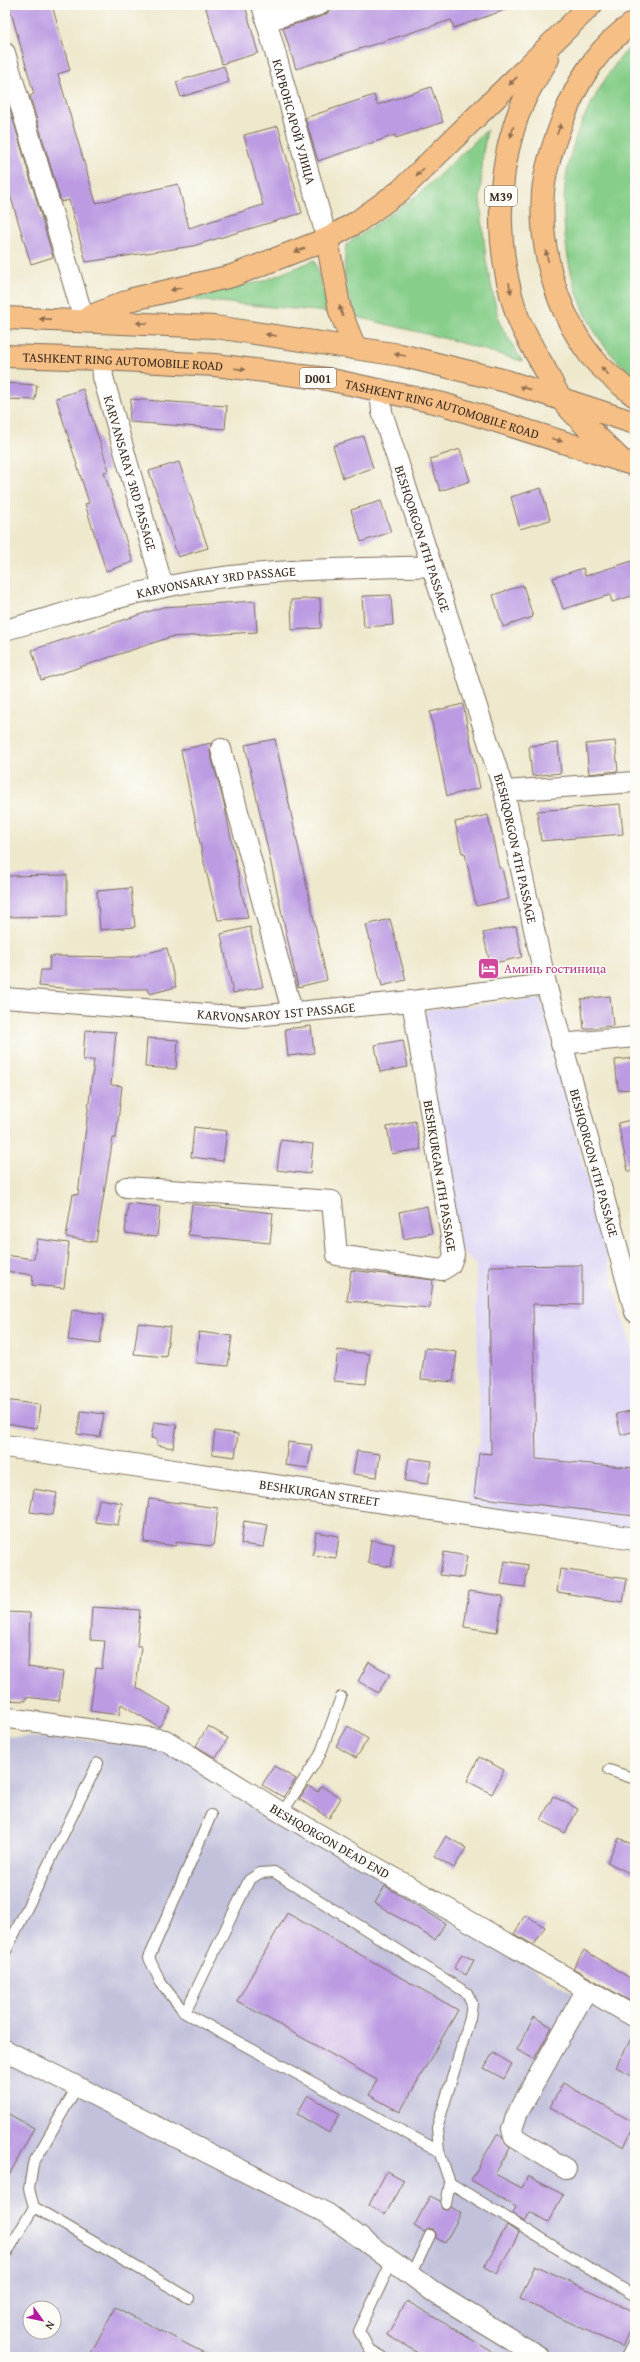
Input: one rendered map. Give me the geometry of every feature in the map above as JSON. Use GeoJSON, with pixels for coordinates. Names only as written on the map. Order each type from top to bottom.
{"type":"FeatureCollection","features":[{"type":"Feature","properties":{"kind":"highway"},"geometry":{"type":"LineString","coordinates":[[84,320],[133,299],[232,276],[327,239],[357,222],[400,191],[591,5]]}},
{"type":"Feature","properties":{"kind":"highway","name":"M39"},"geometry":{"type":"LineString","coordinates":[[591,5],[552,52],[529,90],[514,126],[505,161],[500,199],[507,272],[518,317],[531,345],[562,400],[628,463]]}},
{"type":"Feature","properties":{"kind":"highway"},"geometry":{"type":"LineString","coordinates":[[635,22],[616,34],[596,56],[580,82],[566,110],[548,165],[543,192],[543,224],[546,256],[561,301],[575,332],[591,355],[609,375],[635,396]]}},
{"type":"Feature","properties":{"kind":"highway"},"geometry":{"type":"LineString","coordinates":[[327,239],[340,311],[355,348]]}},
{"type":"Feature","properties":{"kind":"highway"},"geometry":{"type":"LineString","coordinates":[[5,318],[84,320],[215,327],[355,348],[448,365],[635,423]]}},
{"type":"Feature","properties":{"kind":"highway","name":"TASHKENT RING AUTOMOBILE ROAD"},"geometry":{"type":"LineString","coordinates":[[5,356],[215,365],[327,379],[380,389],[443,404],[628,463]]}},
{"type":"Feature","properties":{"kind":"street"},"geometry":{"type":"LineString","coordinates":[[264,13],[319,5]]}},
{"type":"Feature","properties":{"kind":"street","name":"КАРВОНСАРОЙ УЛИЦА"},"geometry":{"type":"LineString","coordinates":[[264,13],[327,239]]}},
{"type":"Feature","properties":{"kind":"street"},"geometry":{"type":"LineString","coordinates":[[5,53],[84,320]]}},
{"type":"Feature","properties":{"kind":"street","name":"KARVАNSARАY 3RD PASSAGE"},"geometry":{"type":"LineString","coordinates":[[102,359],[106,390],[163,587]]}},
{"type":"Feature","properties":{"kind":"street","name":"BESHQORGON 4TH PASSAGE"},"geometry":{"type":"LineString","coordinates":[[380,389],[382,412],[504,791],[546,984],[561,1044],[635,1312]]}},
{"type":"Feature","properties":{"kind":"street","name":"KARVONSARАY 3RD PASSAGE"},"geometry":{"type":"LineString","coordinates":[[5,630],[163,587],[217,578],[276,572],[432,566]]}},
{"type":"Feature","properties":{"kind":"street"},"geometry":{"type":"LineString","coordinates":[[221,749],[292,1011]]}},
{"type":"Feature","properties":{"kind":"street"},"geometry":{"type":"LineString","coordinates":[[504,791],[635,782]]}},
{"type":"Feature","properties":{"kind":"street","name":"KARVONSAROY 1ST PASSAGE"},"geometry":{"type":"LineString","coordinates":[[5,998],[243,1017],[292,1011],[412,1001],[546,984]]}},
{"type":"Feature","properties":{"kind":"street","name":"BESHKURGAN 4TH PASSAGE"},"geometry":{"type":"LineString","coordinates":[[126,1187],[332,1201],[337,1255],[442,1270],[450,1265],[454,1255],[412,1001]]}},
{"type":"Feature","properties":{"kind":"street"},"geometry":{"type":"LineString","coordinates":[[561,1044],[635,1038]]}},
{"type":"Feature","properties":{"kind":"street","name":"BESHKURGAN STREET"},"geometry":{"type":"LineString","coordinates":[[5,1446],[635,1539]]}},
{"type":"Feature","properties":{"kind":"street","name":"BESHQORGON DEAD END"},"geometry":{"type":"LineString","coordinates":[[9,1718],[165,1740],[282,1813],[635,2017]]}},
{"type":"Feature","properties":{"kind":"street"},"geometry":{"type":"LineString","coordinates":[[566,2168],[514,2137],[512,2128],[517,2114],[587,1989]]}},
{"type":"Feature","properties":{"kind":"street"},"geometry":{"type":"LineString","coordinates":[[5,2050],[328,2214],[438,2295],[540,2357]]}},
{"type":"Feature","properties":{"kind":"lane"},"geometry":{"type":"LineString","coordinates":[[282,1813],[320,1755],[340,1697]]}},
{"type":"Feature","properties":{"kind":"lane"},"geometry":{"type":"LineString","coordinates":[[5,1953],[98,1763]]}},
{"type":"Feature","properties":{"kind":"lane"},"geometry":{"type":"LineString","coordinates":[[609,1770],[635,1779]]}},
{"type":"Feature","properties":{"kind":"lane"},"geometry":{"type":"LineString","coordinates":[[211,1815],[149,1958],[161,1983],[185,2013],[439,2151]]}},
{"type":"Feature","properties":{"kind":"lane"},"geometry":{"type":"LineString","coordinates":[[185,2013],[249,1880],[260,1873],[274,1872],[467,1993],[472,2003],[470,2018],[437,2128],[439,2151],[450,2183],[446,2204]]}},
{"type":"Feature","properties":{"kind":"lane"},"geometry":{"type":"LineString","coordinates":[[77,2087],[33,2164],[29,2189],[34,2207],[189,2298]]}},
{"type":"Feature","properties":{"kind":"lane"},"geometry":{"type":"LineString","coordinates":[[450,2183],[635,2296]]}},
{"type":"Feature","properties":{"kind":"lane"},"geometry":{"type":"LineString","coordinates":[[5,2256],[34,2207]]}},
{"type":"Feature","properties":{"kind":"lane"},"geometry":{"type":"LineString","coordinates":[[411,2276],[430,2235]]}},
{"type":"Feature","properties":{"kind":"lane"},"geometry":{"type":"LineString","coordinates":[[383,2357],[369,2349],[359,2331],[392,2261]]}},
{"type":"Feature","properties":{"kind":"lane"},"geometry":{"type":"LineString","coordinates":[[626,2357],[635,2340]]}},
{"type":"Feature","properties":{"kind":"shaded area"},"geometry":{"type":"Polygon","coordinates":[[[541,999],[618,1302],[635,1356],[635,1530],[467,1504],[475,1452],[480,1442],[476,1264],[460,1249],[424,1016],[428,1010],[541,999]]]}},
{"type":"Feature","properties":{"kind":"shaded area"},"geometry":{"type":"Polygon","coordinates":[[[5,1736],[157,1743],[635,2031],[635,2357],[5,2357],[5,1736]]]}},
{"type":"Feature","properties":{"kind":"green space"},"geometry":{"type":"Polygon","coordinates":[[[635,44],[635,81],[630,85],[635,93],[635,375],[612,355],[594,330],[580,301],[570,269],[565,236],[564,203],[567,172],[576,136],[601,86],[620,58],[635,44]]]}},
{"type":"Feature","properties":{"kind":"green space"},"geometry":{"type":"Polygon","coordinates":[[[487,130],[483,153],[480,198],[486,260],[499,322],[522,361],[451,340],[357,317],[347,290],[345,274],[346,245],[420,193],[487,130]]]}},
{"type":"Feature","properties":{"kind":"green space"},"geometry":{"type":"Polygon","coordinates":[[[315,260],[328,312],[185,299],[224,288],[261,282],[315,260]]]}},
{"type":"Feature","properties":{"kind":"building"},"geometry":{"type":"Polygon","coordinates":[[[9,5],[52,5],[70,70],[58,74],[96,203],[178,184],[189,228],[263,205],[244,135],[278,126],[302,213],[193,246],[86,262],[69,200],[61,202],[30,96],[34,94],[9,5]]]}},
{"type":"Feature","properties":{"kind":"building"},"geometry":{"type":"Polygon","coordinates":[[[205,5],[245,5],[258,53],[222,64],[205,5]]]}},
{"type":"Feature","properties":{"kind":"building"},"geometry":{"type":"Polygon","coordinates":[[[330,5],[331,10],[346,5],[513,5],[513,7],[454,28],[451,20],[296,69],[283,28],[323,16],[328,13],[330,5]]]}},
{"type":"Feature","properties":{"kind":"building"},"geometry":{"type":"Polygon","coordinates":[[[224,66],[229,82],[181,97],[176,82],[224,66]]]}},
{"type":"Feature","properties":{"kind":"building"},"geometry":{"type":"Polygon","coordinates":[[[431,87],[443,122],[396,138],[395,135],[318,161],[305,118],[374,95],[377,105],[431,87]]]}},
{"type":"Feature","properties":{"kind":"building"},"geometry":{"type":"Polygon","coordinates":[[[8,102],[53,257],[31,264],[5,178],[5,103],[8,102]]]}},
{"type":"Feature","properties":{"kind":"building"},"geometry":{"type":"Polygon","coordinates":[[[5,383],[37,385],[35,400],[5,399],[5,383]]]}},
{"type":"Feature","properties":{"kind":"building"},"geometry":{"type":"Polygon","coordinates":[[[83,389],[109,471],[104,472],[133,562],[106,571],[85,504],[89,503],[56,398],[83,389]]]}},
{"type":"Feature","properties":{"kind":"building"},"geometry":{"type":"Polygon","coordinates":[[[131,399],[227,406],[225,429],[129,422],[131,399]]]}},
{"type":"Feature","properties":{"kind":"building"},"geometry":{"type":"Polygon","coordinates":[[[363,436],[373,468],[343,478],[333,446],[363,436]]]}},
{"type":"Feature","properties":{"kind":"building"},"geometry":{"type":"Polygon","coordinates":[[[460,449],[470,481],[440,491],[430,459],[460,449]]]}},
{"type":"Feature","properties":{"kind":"building"},"geometry":{"type":"Polygon","coordinates":[[[179,462],[208,548],[178,557],[149,471],[179,462]]]}},
{"type":"Feature","properties":{"kind":"building"},"geometry":{"type":"Polygon","coordinates":[[[541,488],[550,520],[520,529],[511,497],[541,488]]]}},
{"type":"Feature","properties":{"kind":"building"},"geometry":{"type":"Polygon","coordinates":[[[381,501],[391,532],[361,542],[351,510],[381,501]]]}},
{"type":"Feature","properties":{"kind":"building"},"geometry":{"type":"Polygon","coordinates":[[[632,561],[635,571],[635,595],[612,602],[610,595],[563,609],[553,578],[583,568],[585,576],[632,561]]]}},
{"type":"Feature","properties":{"kind":"building"},"geometry":{"type":"Polygon","coordinates":[[[523,585],[533,617],[503,627],[493,595],[523,585]]]}},
{"type":"Feature","properties":{"kind":"building"},"geometry":{"type":"Polygon","coordinates":[[[391,595],[393,625],[364,627],[362,596],[391,595]]]}},
{"type":"Feature","properties":{"kind":"building"},"geometry":{"type":"Polygon","coordinates":[[[320,598],[321,628],[292,630],[291,600],[320,598]]]}},
{"type":"Feature","properties":{"kind":"building"},"geometry":{"type":"Polygon","coordinates":[[[255,601],[257,632],[171,637],[41,680],[32,650],[163,607],[255,601]]]}},
{"type":"Feature","properties":{"kind":"building"},"geometry":{"type":"Polygon","coordinates":[[[463,704],[480,788],[447,796],[430,712],[463,704]]]}},
{"type":"Feature","properties":{"kind":"building"},"geometry":{"type":"Polygon","coordinates":[[[275,739],[327,980],[298,987],[245,745],[275,739]]]}},
{"type":"Feature","properties":{"kind":"building"},"geometry":{"type":"Polygon","coordinates":[[[615,741],[618,771],[589,774],[586,744],[615,741]]]}},
{"type":"Feature","properties":{"kind":"building"},"geometry":{"type":"Polygon","coordinates":[[[211,743],[210,752],[224,803],[248,918],[218,920],[203,858],[181,750],[211,743]]]}},
{"type":"Feature","properties":{"kind":"building"},"geometry":{"type":"Polygon","coordinates":[[[558,743],[561,773],[532,776],[529,746],[558,743]]]}},
{"type":"Feature","properties":{"kind":"building"},"geometry":{"type":"Polygon","coordinates":[[[620,804],[623,834],[541,841],[537,811],[620,804]]]}},
{"type":"Feature","properties":{"kind":"building"},"geometry":{"type":"Polygon","coordinates":[[[488,815],[499,868],[502,868],[509,899],[476,906],[465,853],[462,853],[455,822],[488,815]]]}},
{"type":"Feature","properties":{"kind":"building"},"geometry":{"type":"Polygon","coordinates":[[[67,875],[67,916],[5,917],[5,876],[67,875]]]}},
{"type":"Feature","properties":{"kind":"building"},"geometry":{"type":"Polygon","coordinates":[[[131,888],[135,927],[100,930],[97,891],[131,888]]]}},
{"type":"Feature","properties":{"kind":"building"},"geometry":{"type":"Polygon","coordinates":[[[390,919],[406,980],[382,986],[366,925],[390,919]]]}},
{"type":"Feature","properties":{"kind":"building"},"geometry":{"type":"Polygon","coordinates":[[[516,926],[522,957],[490,964],[483,933],[516,926]]]}},
{"type":"Feature","properties":{"kind":"building"},"geometry":{"type":"Polygon","coordinates":[[[250,927],[263,987],[233,993],[221,934],[250,927]]]}},
{"type":"Feature","properties":{"kind":"building"},"geometry":{"type":"Polygon","coordinates":[[[167,948],[176,987],[150,994],[148,989],[73,989],[39,986],[41,970],[49,970],[50,956],[132,957],[167,948]]]}},
{"type":"Feature","properties":{"kind":"building"},"geometry":{"type":"Polygon","coordinates":[[[610,996],[613,1026],[584,1029],[581,999],[610,996]]]}},
{"type":"Feature","properties":{"kind":"building"},"geometry":{"type":"Polygon","coordinates":[[[311,1026],[314,1053],[288,1056],[285,1029],[311,1026]]]}},
{"type":"Feature","properties":{"kind":"building"},"geometry":{"type":"Polygon","coordinates":[[[85,1030],[116,1032],[111,1085],[122,1086],[116,1138],[113,1138],[96,1242],[66,1237],[73,1194],[78,1195],[94,1060],[83,1060],[85,1030]]]}},
{"type":"Feature","properties":{"kind":"building"},"geometry":{"type":"Polygon","coordinates":[[[147,1038],[178,1040],[176,1069],[145,1067],[147,1038]]]}},
{"type":"Feature","properties":{"kind":"building"},"geometry":{"type":"Polygon","coordinates":[[[403,1040],[408,1067],[380,1072],[375,1045],[403,1040]]]}},
{"type":"Feature","properties":{"kind":"building"},"geometry":{"type":"Polygon","coordinates":[[[635,1058],[635,1089],[618,1090],[615,1060],[635,1058]]]}},
{"type":"Feature","properties":{"kind":"building"},"geometry":{"type":"Polygon","coordinates":[[[635,1119],[635,1171],[628,1171],[618,1123],[635,1119]]]}},
{"type":"Feature","properties":{"kind":"building"},"geometry":{"type":"Polygon","coordinates":[[[415,1121],[421,1149],[392,1154],[387,1127],[415,1121]]]}},
{"type":"Feature","properties":{"kind":"building"},"geometry":{"type":"Polygon","coordinates":[[[194,1127],[227,1131],[223,1161],[191,1157],[194,1127]]]}},
{"type":"Feature","properties":{"kind":"building"},"geometry":{"type":"Polygon","coordinates":[[[281,1140],[313,1144],[310,1174],[277,1170],[281,1140]]]}},
{"type":"Feature","properties":{"kind":"building"},"geometry":{"type":"Polygon","coordinates":[[[128,1203],[160,1207],[157,1237],[125,1233],[128,1203]]]}},
{"type":"Feature","properties":{"kind":"building"},"geometry":{"type":"Polygon","coordinates":[[[192,1204],[273,1213],[270,1243],[188,1235],[192,1204]]]}},
{"type":"Feature","properties":{"kind":"building"},"geometry":{"type":"Polygon","coordinates":[[[427,1206],[432,1233],[404,1239],[399,1212],[427,1206]]]}},
{"type":"Feature","properties":{"kind":"building"},"geometry":{"type":"Polygon","coordinates":[[[37,1239],[69,1243],[64,1288],[32,1285],[33,1275],[5,1271],[5,1255],[34,1259],[37,1239]]]}},
{"type":"Feature","properties":{"kind":"building"},"geometry":{"type":"Polygon","coordinates":[[[582,1265],[582,1305],[533,1304],[536,1459],[635,1468],[635,1516],[474,1497],[479,1453],[491,1454],[489,1266],[582,1265]]]}},
{"type":"Feature","properties":{"kind":"building"},"geometry":{"type":"Polygon","coordinates":[[[351,1270],[433,1280],[430,1308],[347,1301],[351,1270]]]}},
{"type":"Feature","properties":{"kind":"building"},"geometry":{"type":"Polygon","coordinates":[[[72,1310],[104,1314],[100,1344],[68,1340],[72,1310]]]}},
{"type":"Feature","properties":{"kind":"building"},"geometry":{"type":"Polygon","coordinates":[[[138,1323],[170,1327],[166,1357],[134,1354],[138,1323]]]}},
{"type":"Feature","properties":{"kind":"building"},"geometry":{"type":"Polygon","coordinates":[[[199,1332],[232,1336],[228,1366],[196,1363],[199,1332]]]}},
{"type":"Feature","properties":{"kind":"building"},"geometry":{"type":"Polygon","coordinates":[[[425,1348],[457,1352],[453,1382],[421,1379],[425,1348]]]}},
{"type":"Feature","properties":{"kind":"building"},"geometry":{"type":"Polygon","coordinates":[[[338,1350],[370,1354],[366,1384],[334,1381],[338,1350]]]}},
{"type":"Feature","properties":{"kind":"building"},"geometry":{"type":"Polygon","coordinates":[[[5,1400],[40,1405],[37,1428],[5,1423],[5,1400]]]}},
{"type":"Feature","properties":{"kind":"building"},"geometry":{"type":"Polygon","coordinates":[[[635,1410],[635,1431],[621,1435],[616,1414],[635,1410]]]}},
{"type":"Feature","properties":{"kind":"building"},"geometry":{"type":"Polygon","coordinates":[[[81,1411],[104,1414],[100,1437],[77,1434],[81,1411]]]}},
{"type":"Feature","properties":{"kind":"building"},"geometry":{"type":"Polygon","coordinates":[[[154,1422],[177,1425],[173,1448],[157,1445],[157,1439],[151,1438],[154,1422]]]}},
{"type":"Feature","properties":{"kind":"building"},"geometry":{"type":"Polygon","coordinates":[[[215,1431],[238,1434],[235,1457],[212,1454],[215,1431]]]}},
{"type":"Feature","properties":{"kind":"building"},"geometry":{"type":"Polygon","coordinates":[[[288,1442],[312,1445],[308,1468],[285,1465],[288,1442]]]}},
{"type":"Feature","properties":{"kind":"building"},"geometry":{"type":"Polygon","coordinates":[[[357,1451],[380,1454],[377,1477],[353,1474],[357,1451]]]}},
{"type":"Feature","properties":{"kind":"building"},"geometry":{"type":"Polygon","coordinates":[[[409,1458],[432,1461],[428,1484],[405,1481],[409,1458]]]}},
{"type":"Feature","properties":{"kind":"building"},"geometry":{"type":"Polygon","coordinates":[[[34,1489],[57,1493],[53,1515],[30,1512],[34,1489]]]}},
{"type":"Feature","properties":{"kind":"building"},"geometry":{"type":"Polygon","coordinates":[[[99,1499],[122,1503],[118,1525],[95,1522],[99,1499]]]}},
{"type":"Feature","properties":{"kind":"building"},"geometry":{"type":"Polygon","coordinates":[[[149,1499],[218,1508],[213,1546],[176,1542],[176,1546],[144,1542],[149,1499]]]}},
{"type":"Feature","properties":{"kind":"building"},"geometry":{"type":"Polygon","coordinates":[[[244,1521],[268,1525],[264,1547],[241,1544],[244,1521]]]}},
{"type":"Feature","properties":{"kind":"building"},"geometry":{"type":"Polygon","coordinates":[[[316,1532],[339,1536],[336,1558],[313,1555],[316,1532]]]}},
{"type":"Feature","properties":{"kind":"building"},"geometry":{"type":"Polygon","coordinates":[[[371,1540],[394,1544],[391,1567],[368,1563],[371,1540]]]}},
{"type":"Feature","properties":{"kind":"building"},"geometry":{"type":"Polygon","coordinates":[[[444,1552],[467,1556],[463,1578],[440,1575],[444,1552]]]}},
{"type":"Feature","properties":{"kind":"building"},"geometry":{"type":"Polygon","coordinates":[[[505,1561],[528,1565],[525,1587],[501,1584],[505,1561]]]}},
{"type":"Feature","properties":{"kind":"building"},"geometry":{"type":"Polygon","coordinates":[[[560,1569],[627,1579],[623,1602],[557,1592],[560,1569]]]}},
{"type":"Feature","properties":{"kind":"building"},"geometry":{"type":"Polygon","coordinates":[[[469,1591],[503,1596],[497,1632],[464,1627],[469,1591]]]}},
{"type":"Feature","properties":{"kind":"building"},"geometry":{"type":"Polygon","coordinates":[[[92,1607],[140,1610],[137,1646],[141,1646],[136,1687],[171,1708],[159,1727],[121,1704],[119,1715],[90,1711],[96,1668],[102,1669],[105,1641],[90,1640],[92,1607]]]}},
{"type":"Feature","properties":{"kind":"building"},"geometry":{"type":"Polygon","coordinates":[[[5,1612],[30,1613],[28,1667],[63,1672],[59,1701],[26,1697],[26,1701],[5,1700],[5,1612]]]}},
{"type":"Feature","properties":{"kind":"building"},"geometry":{"type":"Polygon","coordinates":[[[369,1662],[390,1674],[378,1693],[358,1681],[369,1662]]]}},
{"type":"Feature","properties":{"kind":"building"},"geometry":{"type":"Polygon","coordinates":[[[208,1726],[228,1738],[216,1758],[196,1746],[208,1726]]]}},
{"type":"Feature","properties":{"kind":"building"},"geometry":{"type":"Polygon","coordinates":[[[348,1726],[368,1739],[356,1758],[336,1746],[348,1726]]]}},
{"type":"Feature","properties":{"kind":"building"},"geometry":{"type":"Polygon","coordinates":[[[479,1757],[504,1770],[492,1794],[467,1781],[479,1757]]]}},
{"type":"Feature","properties":{"kind":"building"},"geometry":{"type":"Polygon","coordinates":[[[274,1766],[296,1779],[283,1797],[262,1785],[274,1766]]]}},
{"type":"Feature","properties":{"kind":"building"},"geometry":{"type":"Polygon","coordinates":[[[308,1786],[318,1792],[321,1786],[341,1798],[329,1818],[299,1799],[308,1786]]]}},
{"type":"Feature","properties":{"kind":"building"},"geometry":{"type":"Polygon","coordinates":[[[553,1796],[578,1809],[565,1833],[541,1820],[553,1796]]]}},
{"type":"Feature","properties":{"kind":"building"},"geometry":{"type":"Polygon","coordinates":[[[446,1836],[466,1848],[454,1868],[434,1856],[446,1836]]]}},
{"type":"Feature","properties":{"kind":"building"},"geometry":{"type":"Polygon","coordinates":[[[619,1838],[635,1846],[635,1876],[607,1862],[619,1838]]]}},
{"type":"Feature","properties":{"kind":"building"},"geometry":{"type":"Polygon","coordinates":[[[385,1886],[445,1923],[435,1940],[375,1903],[385,1886]]]}},
{"type":"Feature","properties":{"kind":"building"},"geometry":{"type":"Polygon","coordinates":[[[287,1913],[458,2010],[400,2112],[369,2095],[377,2080],[237,2001],[287,1913]]]}},
{"type":"Feature","properties":{"kind":"building"},"geometry":{"type":"Polygon","coordinates":[[[525,1915],[545,1927],[534,1945],[514,1934],[525,1915]]]}},
{"type":"Feature","properties":{"kind":"building"},"geometry":{"type":"Polygon","coordinates":[[[584,1950],[635,1981],[635,2004],[573,1968],[584,1950]]]}},
{"type":"Feature","properties":{"kind":"building"},"geometry":{"type":"Polygon","coordinates":[[[462,1954],[474,1960],[466,1975],[454,1968],[462,1954]]]}},
{"type":"Feature","properties":{"kind":"building"},"geometry":{"type":"Polygon","coordinates":[[[534,2017],[552,2027],[534,2059],[517,2050],[534,2017]]]}},
{"type":"Feature","properties":{"kind":"building"},"geometry":{"type":"Polygon","coordinates":[[[635,2031],[635,2077],[616,2067],[635,2031]]]}},
{"type":"Feature","properties":{"kind":"building"},"geometry":{"type":"Polygon","coordinates":[[[493,2053],[512,2064],[504,2079],[484,2068],[493,2053]]]}},
{"type":"Feature","properties":{"kind":"building"},"geometry":{"type":"Polygon","coordinates":[[[563,2083],[635,2123],[624,2147],[550,2107],[563,2083]]]}},
{"type":"Feature","properties":{"kind":"building"},"geometry":{"type":"Polygon","coordinates":[[[308,2095],[340,2114],[329,2133],[297,2114],[308,2095]]]}},
{"type":"Feature","properties":{"kind":"building"},"geometry":{"type":"Polygon","coordinates":[[[5,2112],[34,2128],[5,2183],[5,2112]]]}},
{"type":"Feature","properties":{"kind":"building"},"geometry":{"type":"Polygon","coordinates":[[[497,2134],[502,2137],[510,2148],[495,2174],[522,2188],[528,2176],[563,2195],[548,2222],[530,2212],[525,2221],[513,2214],[516,2207],[471,2180],[497,2134]]]}},
{"type":"Feature","properties":{"kind":"building"},"geometry":{"type":"Polygon","coordinates":[[[387,2171],[404,2180],[385,2214],[369,2205],[387,2171]]]}},
{"type":"Feature","properties":{"kind":"building"},"geometry":{"type":"Polygon","coordinates":[[[430,2196],[440,2201],[442,2209],[448,2210],[451,2207],[461,2213],[445,2243],[436,2238],[436,2234],[433,2229],[429,2229],[424,2232],[414,2226],[430,2196]]]}},
{"type":"Feature","properties":{"kind":"building"},"geometry":{"type":"Polygon","coordinates":[[[507,2225],[519,2233],[497,2274],[484,2267],[507,2225]]]}},
{"type":"Feature","properties":{"kind":"building"},"geometry":{"type":"Polygon","coordinates":[[[535,2265],[635,2312],[635,2318],[622,2347],[520,2299],[535,2265]]]}},
{"type":"Feature","properties":{"kind":"building"},"geometry":{"type":"Polygon","coordinates":[[[407,2301],[501,2357],[425,2357],[387,2335],[407,2301]]]}},
{"type":"Feature","properties":{"kind":"building"},"geometry":{"type":"Polygon","coordinates":[[[115,2307],[212,2357],[89,2357],[115,2307]]]}},
{"type":"Feature","properties":{"kind":"place","name":"Аминь гостиница"},"geometry":{"type":"Point","coordinates":[488,968]}}]}
